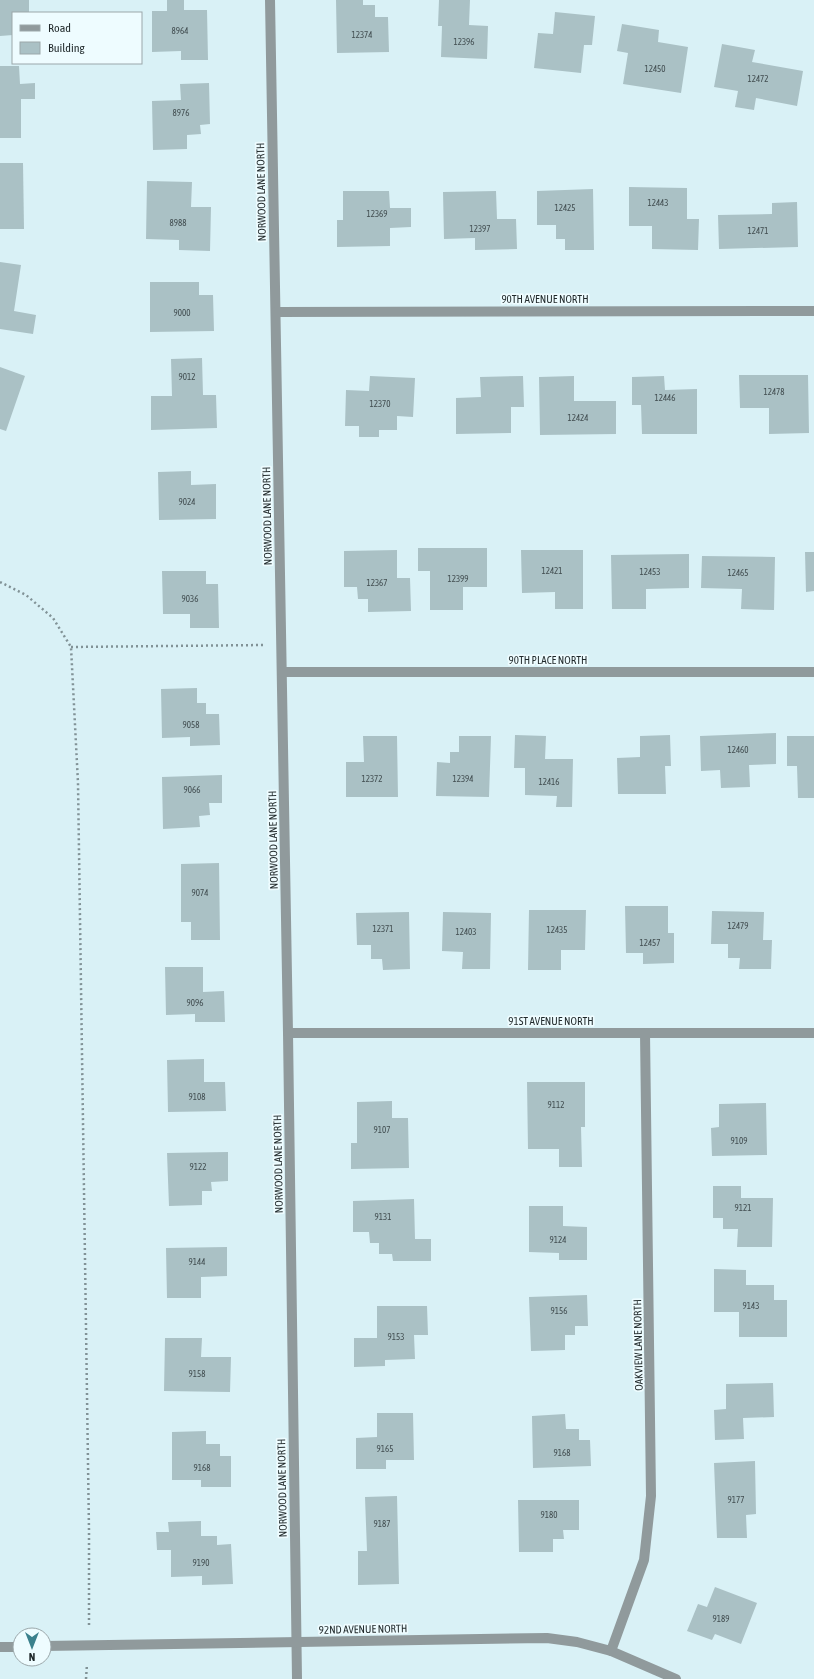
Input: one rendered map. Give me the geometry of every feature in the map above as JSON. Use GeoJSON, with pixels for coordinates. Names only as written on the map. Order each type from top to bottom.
{"type":"FeatureCollection","features":[{"type":"Feature","properties":{"kind":"street","name":"NORWOOD LANE NORTH"},"geometry":{"type":"LineString","coordinates":[[270,0],[282,645],[297,1679]]}},
{"type":"Feature","properties":{"kind":"street","name":"90TH AVENUE NORTH"},"geometry":{"type":"LineString","coordinates":[[276,312],[814,311]]}},
{"type":"Feature","properties":{"kind":"street","name":"90TH PLACE NORTH"},"geometry":{"type":"LineString","coordinates":[[282,672],[814,672]]}},
{"type":"Feature","properties":{"kind":"street","name":"91ST AVENUE NORTH"},"geometry":{"type":"LineString","coordinates":[[288,1033],[814,1033]]}},
{"type":"Feature","properties":{"kind":"street","name":"OAKVIEW LANE NORTH"},"geometry":{"type":"LineString","coordinates":[[611,1651],[644,1560],[651,1502],[645,1033]]}},
{"type":"Feature","properties":{"kind":"street","name":"92ND AVENUE NORTH"},"geometry":{"type":"LineString","coordinates":[[52,1646],[547,1638],[577,1642],[611,1651],[676,1679]]}},
{"type":"Feature","properties":{"kind":"street"},"geometry":{"type":"LineString","coordinates":[[0,1647],[12,1647]]}},
{"type":"Feature","properties":{"kind":"path"},"geometry":{"type":"LineString","coordinates":[[0,582],[26,595],[53,618],[71,647],[78,783],[89,1531],[89,1646],[86,1679]]}},
{"type":"Feature","properties":{"kind":"path"},"geometry":{"type":"LineString","coordinates":[[71,647],[282,645]]}},
{"type":"Feature","properties":{"kind":"building"},"geometry":{"type":"Polygon","coordinates":[[[0,0],[29,0],[29,12],[12,12],[12,35],[0,36],[0,0]]]}},
{"type":"Feature","properties":{"kind":"building"},"geometry":{"type":"Polygon","coordinates":[[[167,0],[184,0],[184,10],[207,10],[208,60],[181,60],[181,51],[152,52],[152,11],[167,11],[167,0]]]}},
{"type":"Feature","properties":{"kind":"building"},"geometry":{"type":"Polygon","coordinates":[[[336,0],[363,0],[363,5],[375,5],[375,17],[388,17],[389,52],[337,53],[336,0]]]}},
{"type":"Feature","properties":{"kind":"building"},"geometry":{"type":"Polygon","coordinates":[[[439,0],[470,0],[469,25],[488,26],[487,59],[441,57],[442,26],[438,26],[439,0]]]}},
{"type":"Feature","properties":{"kind":"building"},"geometry":{"type":"Polygon","coordinates":[[[555,12],[595,16],[592,45],[584,45],[581,73],[534,68],[538,33],[553,34],[555,12]]]}},
{"type":"Feature","properties":{"kind":"building"},"geometry":{"type":"Polygon","coordinates":[[[622,24],[659,30],[658,42],[688,47],[681,93],[623,84],[628,53],[617,51],[622,24]]]}},
{"type":"Feature","properties":{"kind":"building"},"geometry":{"type":"Polygon","coordinates":[[[722,44],[755,50],[752,62],[803,71],[797,106],[756,98],[754,110],[735,107],[738,91],[714,87],[722,44]]]}},
{"type":"Feature","properties":{"kind":"building"},"geometry":{"type":"Polygon","coordinates":[[[0,66],[19,66],[20,84],[35,83],[35,99],[21,99],[21,138],[0,138],[0,66]]]}},
{"type":"Feature","properties":{"kind":"building"},"geometry":{"type":"Polygon","coordinates":[[[209,83],[210,124],[200,125],[201,134],[187,135],[187,149],[153,150],[152,101],[181,100],[180,84],[209,83]]]}},
{"type":"Feature","properties":{"kind":"building"},"geometry":{"type":"Polygon","coordinates":[[[0,163],[23,163],[24,229],[0,229],[0,163]]]}},
{"type":"Feature","properties":{"kind":"building"},"geometry":{"type":"Polygon","coordinates":[[[147,181],[192,182],[191,207],[211,207],[210,251],[179,250],[179,240],[146,239],[147,181]]]}},
{"type":"Feature","properties":{"kind":"building"},"geometry":{"type":"Polygon","coordinates":[[[629,187],[687,188],[687,219],[699,219],[698,250],[652,249],[652,226],[629,226],[629,187]]]}},
{"type":"Feature","properties":{"kind":"building"},"geometry":{"type":"Polygon","coordinates":[[[593,189],[594,250],[565,250],[565,239],[556,239],[556,225],[537,225],[537,191],[593,189]]]}},
{"type":"Feature","properties":{"kind":"building"},"geometry":{"type":"Polygon","coordinates":[[[343,191],[389,191],[390,208],[411,208],[411,227],[390,228],[390,246],[337,247],[337,220],[343,220],[343,191]]]}},
{"type":"Feature","properties":{"kind":"building"},"geometry":{"type":"Polygon","coordinates":[[[496,191],[497,219],[516,219],[517,249],[475,250],[475,238],[444,239],[443,192],[496,191]]]}},
{"type":"Feature","properties":{"kind":"building"},"geometry":{"type":"Polygon","coordinates":[[[797,202],[798,247],[719,249],[718,215],[772,214],[772,203],[797,202]]]}},
{"type":"Feature","properties":{"kind":"building"},"geometry":{"type":"Polygon","coordinates":[[[0,262],[21,265],[14,311],[36,315],[33,334],[0,329],[0,262]]]}},
{"type":"Feature","properties":{"kind":"building"},"geometry":{"type":"Polygon","coordinates":[[[150,282],[199,282],[199,295],[213,295],[214,331],[150,332],[150,282]]]}},
{"type":"Feature","properties":{"kind":"building"},"geometry":{"type":"Polygon","coordinates":[[[202,358],[203,395],[216,395],[217,428],[151,430],[151,396],[172,396],[171,359],[202,358]]]}},
{"type":"Feature","properties":{"kind":"building"},"geometry":{"type":"Polygon","coordinates":[[[0,367],[25,376],[6,431],[0,429],[0,367]]]}},
{"type":"Feature","properties":{"kind":"building"},"geometry":{"type":"Polygon","coordinates":[[[739,375],[808,375],[809,433],[769,434],[769,408],[740,408],[739,375]]]}},
{"type":"Feature","properties":{"kind":"building"},"geometry":{"type":"Polygon","coordinates":[[[370,376],[415,378],[413,417],[397,416],[397,430],[379,430],[379,437],[359,437],[359,426],[345,426],[346,390],[369,391],[370,376]]]}},
{"type":"Feature","properties":{"kind":"building"},"geometry":{"type":"Polygon","coordinates":[[[523,376],[524,407],[511,407],[511,433],[456,434],[456,398],[481,397],[480,377],[523,376]]]}},
{"type":"Feature","properties":{"kind":"building"},"geometry":{"type":"Polygon","coordinates":[[[574,376],[574,401],[616,401],[616,434],[540,435],[539,377],[574,376]]]}},
{"type":"Feature","properties":{"kind":"building"},"geometry":{"type":"Polygon","coordinates":[[[664,376],[665,390],[697,389],[697,434],[642,434],[641,405],[632,405],[632,377],[664,376]]]}},
{"type":"Feature","properties":{"kind":"building"},"geometry":{"type":"Polygon","coordinates":[[[191,471],[191,485],[216,484],[216,519],[159,520],[158,472],[191,471]]]}},
{"type":"Feature","properties":{"kind":"building"},"geometry":{"type":"Polygon","coordinates":[[[418,548],[487,548],[487,587],[463,587],[463,610],[430,610],[430,571],[418,571],[418,548]]]}},
{"type":"Feature","properties":{"kind":"building"},"geometry":{"type":"Polygon","coordinates":[[[397,550],[397,578],[410,578],[411,611],[368,612],[368,599],[358,599],[357,587],[344,587],[344,551],[397,550]]]}},
{"type":"Feature","properties":{"kind":"building"},"geometry":{"type":"Polygon","coordinates":[[[521,550],[583,550],[583,609],[555,609],[555,592],[522,593],[521,550]]]}},
{"type":"Feature","properties":{"kind":"building"},"geometry":{"type":"Polygon","coordinates":[[[805,552],[814,552],[814,591],[806,592],[805,552]]]}},
{"type":"Feature","properties":{"kind":"building"},"geometry":{"type":"Polygon","coordinates":[[[689,554],[689,588],[646,589],[646,609],[612,609],[611,555],[689,554]]]}},
{"type":"Feature","properties":{"kind":"building"},"geometry":{"type":"Polygon","coordinates":[[[702,556],[775,557],[774,610],[741,609],[742,589],[701,588],[702,556]]]}},
{"type":"Feature","properties":{"kind":"building"},"geometry":{"type":"Polygon","coordinates":[[[162,571],[206,571],[206,584],[218,584],[219,628],[190,628],[190,614],[163,614],[162,571]]]}},
{"type":"Feature","properties":{"kind":"building"},"geometry":{"type":"Polygon","coordinates":[[[197,688],[197,703],[206,703],[206,714],[219,714],[220,745],[190,746],[190,737],[162,738],[161,689],[197,688]]]}},
{"type":"Feature","properties":{"kind":"building"},"geometry":{"type":"Polygon","coordinates":[[[776,733],[776,764],[749,765],[750,787],[721,788],[720,770],[701,771],[700,736],[776,733]]]}},
{"type":"Feature","properties":{"kind":"building"},"geometry":{"type":"Polygon","coordinates":[[[515,735],[546,736],[545,759],[573,759],[572,807],[556,807],[557,796],[525,795],[525,768],[514,768],[515,735]]]}},
{"type":"Feature","properties":{"kind":"building"},"geometry":{"type":"Polygon","coordinates":[[[670,735],[671,766],[665,766],[666,794],[618,794],[617,758],[640,757],[640,736],[670,735]]]}},
{"type":"Feature","properties":{"kind":"building"},"geometry":{"type":"Polygon","coordinates":[[[363,736],[397,736],[398,797],[346,797],[346,762],[364,762],[363,736]]]}},
{"type":"Feature","properties":{"kind":"building"},"geometry":{"type":"Polygon","coordinates":[[[459,736],[491,736],[489,797],[436,796],[437,762],[450,763],[450,752],[459,752],[459,736]]]}},
{"type":"Feature","properties":{"kind":"building"},"geometry":{"type":"Polygon","coordinates":[[[787,736],[814,736],[814,798],[798,798],[797,766],[787,766],[787,736]]]}},
{"type":"Feature","properties":{"kind":"building"},"geometry":{"type":"Polygon","coordinates":[[[222,775],[222,803],[209,803],[210,815],[199,816],[200,827],[163,829],[162,777],[222,775]]]}},
{"type":"Feature","properties":{"kind":"building"},"geometry":{"type":"Polygon","coordinates":[[[219,863],[220,940],[191,940],[191,922],[181,922],[181,864],[219,863]]]}},
{"type":"Feature","properties":{"kind":"building"},"geometry":{"type":"Polygon","coordinates":[[[625,906],[668,906],[668,933],[674,933],[674,963],[643,964],[643,953],[626,953],[625,906]]]}},
{"type":"Feature","properties":{"kind":"building"},"geometry":{"type":"Polygon","coordinates":[[[529,910],[586,910],[585,950],[561,950],[561,970],[528,970],[529,910]]]}},
{"type":"Feature","properties":{"kind":"building"},"geometry":{"type":"Polygon","coordinates":[[[712,911],[764,912],[763,940],[772,940],[771,969],[739,969],[740,958],[728,958],[728,944],[711,944],[712,911]]]}},
{"type":"Feature","properties":{"kind":"building"},"geometry":{"type":"Polygon","coordinates":[[[409,912],[410,969],[383,970],[382,959],[371,959],[371,945],[357,945],[356,913],[409,912]]]}},
{"type":"Feature","properties":{"kind":"building"},"geometry":{"type":"Polygon","coordinates":[[[443,912],[491,913],[490,969],[462,969],[463,952],[442,951],[443,912]]]}},
{"type":"Feature","properties":{"kind":"building"},"geometry":{"type":"Polygon","coordinates":[[[165,967],[203,967],[203,992],[224,991],[225,1022],[195,1022],[195,1014],[166,1015],[165,967]]]}},
{"type":"Feature","properties":{"kind":"building"},"geometry":{"type":"Polygon","coordinates":[[[204,1059],[204,1082],[225,1082],[226,1111],[168,1112],[167,1060],[204,1059]]]}},
{"type":"Feature","properties":{"kind":"building"},"geometry":{"type":"Polygon","coordinates":[[[527,1082],[585,1082],[585,1127],[581,1127],[582,1167],[559,1167],[559,1149],[528,1149],[527,1082]]]}},
{"type":"Feature","properties":{"kind":"building"},"geometry":{"type":"Polygon","coordinates":[[[392,1101],[392,1118],[408,1118],[409,1168],[351,1169],[351,1143],[357,1143],[357,1102],[392,1101]]]}},
{"type":"Feature","properties":{"kind":"building"},"geometry":{"type":"Polygon","coordinates":[[[766,1103],[767,1155],[712,1156],[711,1128],[719,1127],[719,1104],[766,1103]]]}},
{"type":"Feature","properties":{"kind":"building"},"geometry":{"type":"Polygon","coordinates":[[[228,1152],[228,1181],[211,1182],[212,1191],[202,1191],[202,1205],[169,1206],[167,1153],[228,1152]]]}},
{"type":"Feature","properties":{"kind":"building"},"geometry":{"type":"Polygon","coordinates":[[[713,1186],[741,1186],[741,1198],[773,1198],[772,1247],[737,1247],[738,1229],[723,1229],[723,1218],[713,1218],[713,1186]]]}},
{"type":"Feature","properties":{"kind":"building"},"geometry":{"type":"Polygon","coordinates":[[[414,1199],[415,1239],[431,1239],[431,1261],[393,1261],[392,1254],[379,1254],[379,1243],[370,1243],[369,1232],[353,1232],[353,1201],[414,1199]]]}},
{"type":"Feature","properties":{"kind":"building"},"geometry":{"type":"Polygon","coordinates":[[[529,1206],[563,1206],[563,1226],[587,1227],[587,1260],[559,1260],[559,1253],[529,1252],[529,1206]]]}},
{"type":"Feature","properties":{"kind":"building"},"geometry":{"type":"Polygon","coordinates":[[[227,1247],[227,1276],[201,1277],[201,1298],[167,1298],[166,1248],[227,1247]]]}},
{"type":"Feature","properties":{"kind":"building"},"geometry":{"type":"Polygon","coordinates":[[[714,1269],[746,1270],[746,1285],[774,1285],[774,1300],[787,1300],[787,1337],[739,1337],[739,1312],[714,1312],[714,1269]]]}},
{"type":"Feature","properties":{"kind":"building"},"geometry":{"type":"Polygon","coordinates":[[[587,1295],[588,1326],[575,1326],[575,1335],[565,1335],[565,1350],[531,1351],[529,1297],[587,1295]]]}},
{"type":"Feature","properties":{"kind":"building"},"geometry":{"type":"Polygon","coordinates":[[[377,1306],[427,1306],[428,1335],[414,1335],[415,1359],[385,1360],[385,1366],[354,1367],[354,1338],[377,1338],[377,1306]]]}},
{"type":"Feature","properties":{"kind":"building"},"geometry":{"type":"Polygon","coordinates":[[[165,1338],[202,1338],[201,1357],[231,1357],[230,1392],[164,1391],[165,1338]]]}},
{"type":"Feature","properties":{"kind":"building"},"geometry":{"type":"Polygon","coordinates":[[[773,1383],[774,1417],[743,1418],[744,1439],[715,1440],[714,1410],[726,1409],[726,1384],[773,1383]]]}},
{"type":"Feature","properties":{"kind":"building"},"geometry":{"type":"Polygon","coordinates":[[[377,1413],[413,1413],[414,1460],[386,1460],[386,1469],[356,1469],[356,1438],[377,1437],[377,1413]]]}},
{"type":"Feature","properties":{"kind":"building"},"geometry":{"type":"Polygon","coordinates":[[[565,1414],[566,1429],[579,1429],[579,1440],[590,1440],[591,1466],[533,1468],[532,1416],[565,1414]]]}},
{"type":"Feature","properties":{"kind":"building"},"geometry":{"type":"Polygon","coordinates":[[[206,1431],[206,1444],[220,1444],[220,1456],[231,1456],[231,1487],[201,1487],[201,1480],[172,1480],[172,1432],[206,1431]]]}},
{"type":"Feature","properties":{"kind":"building"},"geometry":{"type":"Polygon","coordinates":[[[755,1461],[756,1514],[746,1515],[747,1538],[717,1538],[714,1463],[755,1461]]]}},
{"type":"Feature","properties":{"kind":"building"},"geometry":{"type":"Polygon","coordinates":[[[397,1496],[399,1584],[358,1585],[358,1551],[367,1551],[365,1497],[397,1496]]]}},
{"type":"Feature","properties":{"kind":"building"},"geometry":{"type":"Polygon","coordinates":[[[518,1500],[579,1500],[579,1530],[563,1530],[564,1539],[553,1539],[553,1552],[519,1552],[518,1500]]]}},
{"type":"Feature","properties":{"kind":"building"},"geometry":{"type":"Polygon","coordinates":[[[201,1521],[201,1536],[217,1536],[217,1545],[231,1544],[233,1584],[202,1585],[202,1576],[171,1577],[171,1550],[157,1550],[156,1532],[169,1532],[168,1522],[201,1521]]]}},
{"type":"Feature","properties":{"kind":"building"},"geometry":{"type":"Polygon","coordinates":[[[715,1587],[757,1603],[741,1644],[715,1634],[712,1640],[687,1631],[698,1604],[707,1607],[715,1587]]]}}]}
